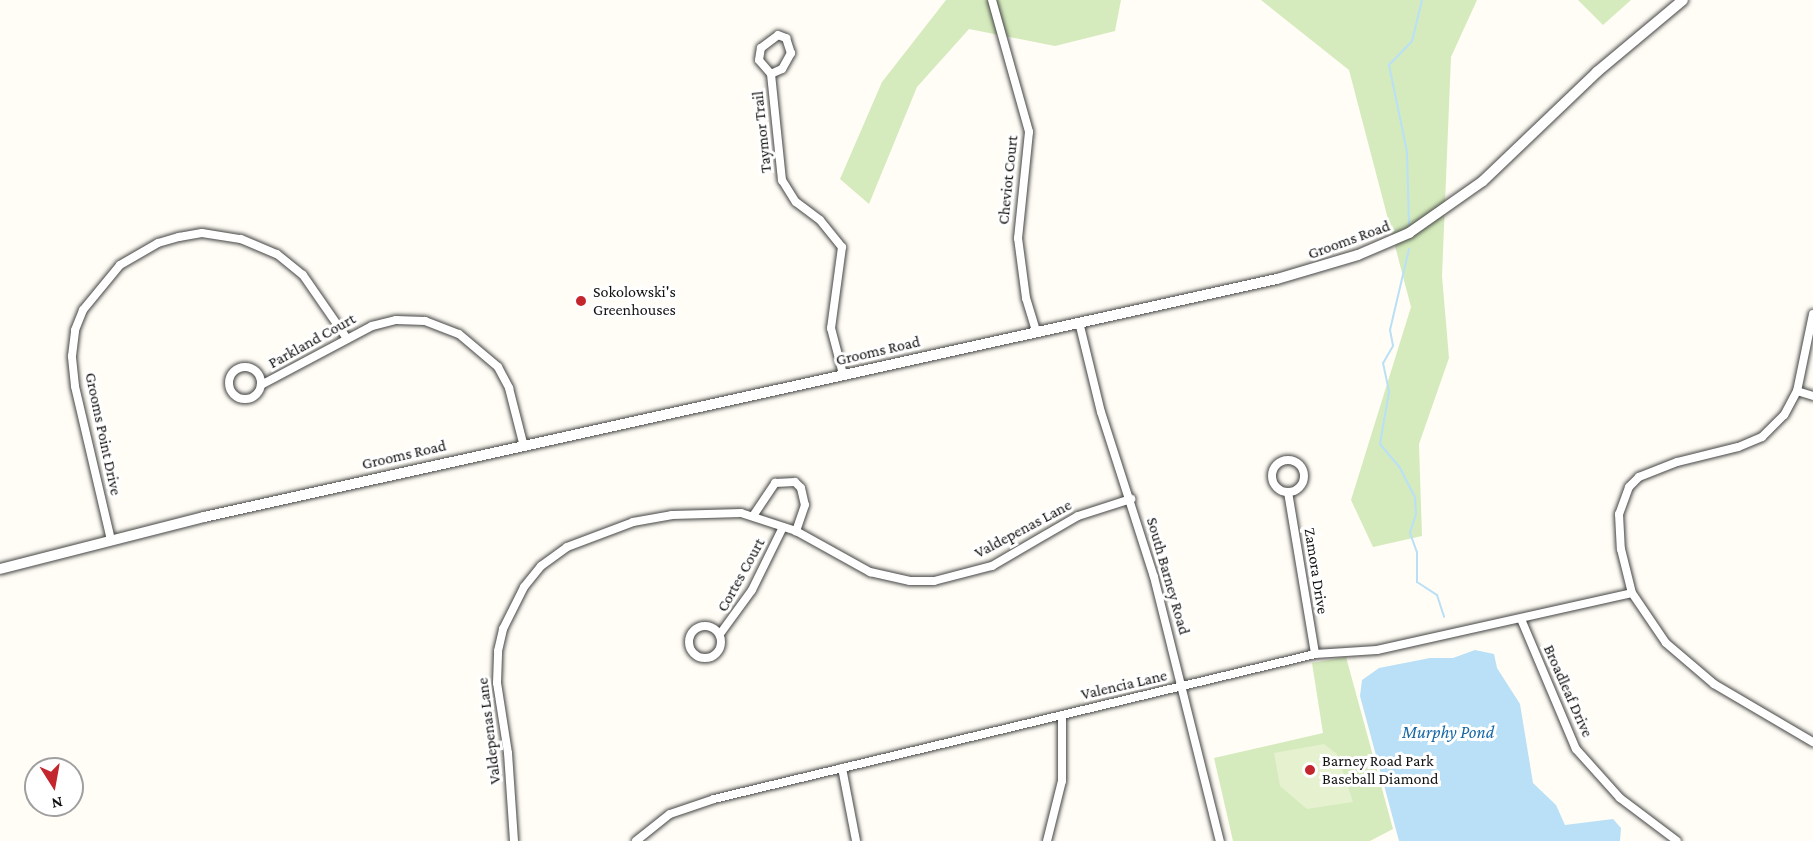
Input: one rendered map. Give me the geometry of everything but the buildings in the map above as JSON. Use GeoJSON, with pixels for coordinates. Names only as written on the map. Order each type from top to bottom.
{"type":"FeatureCollection","features":[{"type":"Feature","properties":{"kind":"street","name":"Cheviot Court"},"geometry":{"type":"LineString","coordinates":[[992,0],[1029,132],[1018,238],[1026,298],[1036,331]]}},
{"type":"Feature","properties":{"kind":"street","name":"Grooms Road"},"geometry":{"type":"LineString","coordinates":[[0,569],[111,540],[524,443],[1277,279],[1358,255],[1409,233],[1483,182],[1597,72],[1683,0]]}},
{"type":"Feature","properties":{"kind":"street","name":"Taymor Trail"},"geometry":{"type":"LineString","coordinates":[[771,74],[782,69],[791,53],[786,38],[778,35],[761,48],[759,60],[771,74],[782,180],[796,202],[820,220],[842,247],[831,328],[843,375]]}},
{"type":"Feature","properties":{"kind":"street","name":"Grooms Point Drive"},"geometry":{"type":"LineString","coordinates":[[111,540],[75,386],[72,356],[75,330],[83,310],[120,265],[158,243],[179,237],[202,233],[241,239],[277,254],[303,275],[346,337]]}},
{"type":"Feature","properties":{"kind":"street"},"geometry":{"type":"LineString","coordinates":[[1813,314],[1797,391],[1784,415],[1762,437],[1651,470],[1629,487],[1619,514],[1621,549],[1632,593],[1680,657],[1752,709],[1813,742]]}},
{"type":"Feature","properties":{"kind":"street","name":"Parkland Court"},"geometry":{"type":"LineString","coordinates":[[261,385],[285,376],[346,337],[396,320],[425,321],[459,334],[482,351],[504,376],[524,443]]}},
{"type":"Feature","properties":{"kind":"street","name":"South Barney Road"},"geometry":{"type":"LineString","coordinates":[[1079,322],[1101,412],[1131,499],[1183,687],[1220,841]]}},
{"type":"Feature","properties":{"kind":"street"},"geometry":{"type":"LineString","coordinates":[[1797,391],[1813,396]]}},
{"type":"Feature","properties":{"kind":"street"},"geometry":{"type":"LineString","coordinates":[[753,516],[776,483],[795,482],[801,488],[805,506],[796,531]]}},
{"type":"Feature","properties":{"kind":"street","name":"Zamora Drive"},"geometry":{"type":"LineString","coordinates":[[1288,492],[1315,654]]}},
{"type":"Feature","properties":{"kind":"street","name":"Valdepenas Lane"},"geometry":{"type":"LineString","coordinates":[[514,841],[508,753],[497,683],[498,651],[503,629],[524,587],[541,566],[567,547],[633,522],[713,512],[753,516],[796,531],[870,572],[910,581],[934,581],[992,566],[1078,516],[1131,499]]}},
{"type":"Feature","properties":{"kind":"street","name":"Cortes Court"},"geometry":{"type":"LineString","coordinates":[[720,634],[752,590],[783,527]]}},
{"type":"Feature","properties":{"kind":"street","name":"Valencia Lane"},"geometry":{"type":"LineString","coordinates":[[636,841],[670,814],[842,768],[1315,654],[1377,651],[1632,593]]}},
{"type":"Feature","properties":{"kind":"street","name":"Broadleaf Drive"},"geometry":{"type":"LineString","coordinates":[[1521,619],[1576,749],[1620,798],[1677,841]]}},
{"type":"Feature","properties":{"kind":"street"},"geometry":{"type":"LineString","coordinates":[[1047,841],[1062,781],[1062,714]]}},
{"type":"Feature","properties":{"kind":"street"},"geometry":{"type":"LineString","coordinates":[[842,768],[856,841]]}},
{"type":"Feature","properties":{"kind":"green space"},"geometry":{"type":"Polygon","coordinates":[[[946,0],[1121,0],[1115,31],[1055,46],[969,29],[917,87],[869,204],[840,179],[882,82],[946,0]]]}},
{"type":"Feature","properties":{"kind":"green space"},"geometry":{"type":"Polygon","coordinates":[[[1261,0],[1477,0],[1451,57],[1442,276],[1449,358],[1419,444],[1422,536],[1373,547],[1351,500],[1411,307],[1349,70],[1261,0]]]}},
{"type":"Feature","properties":{"kind":"green space"},"geometry":{"type":"Polygon","coordinates":[[[1578,0],[1631,0],[1603,25],[1578,0]]]}},
{"type":"Feature","properties":{"kind":"green space"},"geometry":{"type":"Polygon","coordinates":[[[1346,657],[1393,829],[1370,841],[1233,841],[1214,758],[1323,733],[1312,663],[1346,657]]]}},
{"type":"Feature","properties":{"kind":"green space","name":"Barney Road Park Baseball Diamond"},"geometry":{"type":"Polygon","coordinates":[[[1324,744],[1337,754],[1353,802],[1307,809],[1280,786],[1274,753],[1324,744]]]}},
{"type":"Feature","properties":{"kind":"water","name":"Murphy Pond"},"geometry":{"type":"Polygon","coordinates":[[[1475,650],[1494,654],[1497,668],[1520,704],[1533,783],[1556,805],[1565,825],[1613,819],[1621,828],[1620,841],[1399,841],[1360,696],[1362,680],[1379,668],[1430,658],[1453,658],[1475,650]]]}},
{"type":"Feature","properties":{"kind":"waterway"},"geometry":{"type":"LineString","coordinates":[[1409,224],[1407,152],[1389,65],[1412,41],[1422,0]]}},
{"type":"Feature","properties":{"kind":"waterway"},"geometry":{"type":"LineString","coordinates":[[1409,249],[1390,330],[1393,346],[1383,363],[1389,392],[1380,444],[1400,468],[1415,498],[1416,514],[1410,533],[1417,552],[1417,582],[1437,595],[1444,617]]}},
{"type":"Feature","properties":{"kind":"place","name":"Sokolowski's Greenhouses"},"geometry":{"type":"Point","coordinates":[581,301]}},
{"type":"Feature","properties":{"kind":"place","name":"Barney Road Park Baseball Diamond"},"geometry":{"type":"Point","coordinates":[1310,770]}}]}
